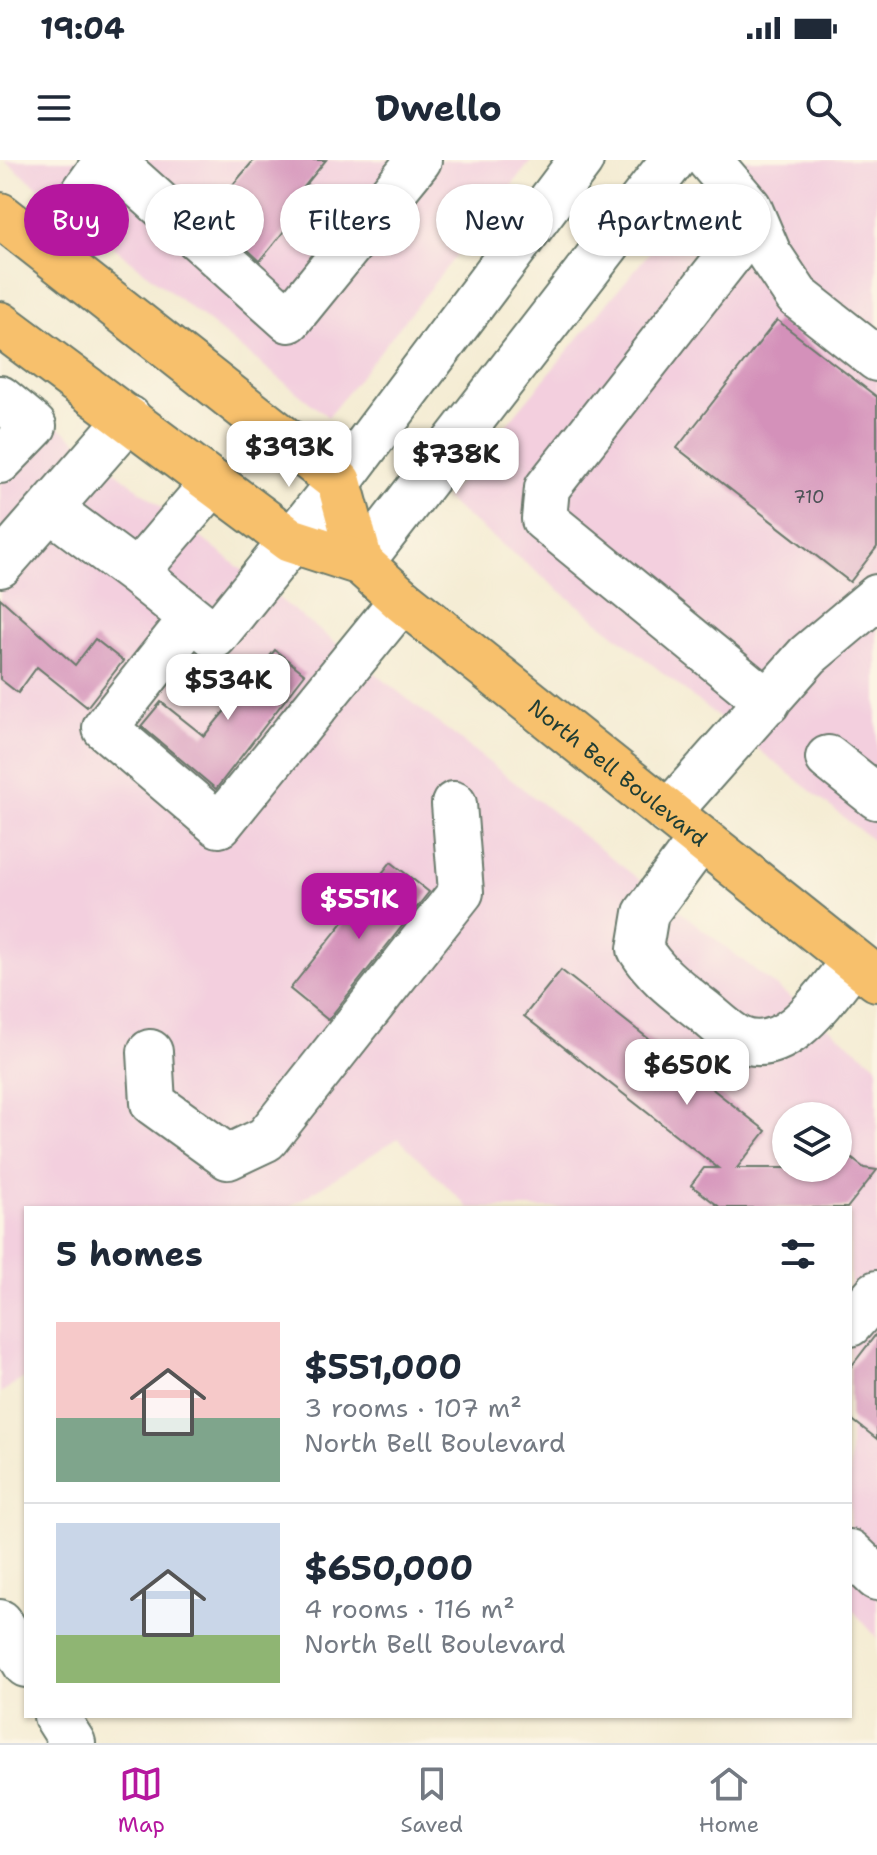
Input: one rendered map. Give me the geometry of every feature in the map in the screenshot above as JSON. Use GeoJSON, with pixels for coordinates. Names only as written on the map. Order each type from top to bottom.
{"type":"FeatureCollection","features":[{"type":"Feature","properties":{"kind":"main road"},"geometry":{"type":"LineString","coordinates":[[0,215],[24,233]]}},
{"type":"Feature","properties":{"kind":"main road"},"geometry":{"type":"LineString","coordinates":[[54,256],[339,482],[361,563]]}},
{"type":"Feature","properties":{"kind":"main road","name":"North Bell Boulevard"},"geometry":{"type":"LineString","coordinates":[[0,324],[290,540],[361,563],[402,600],[865,971]]}},
{"type":"Feature","properties":{"kind":"street"},"geometry":{"type":"LineString","coordinates":[[91,184],[109,160],[289,320],[419,160]]}},
{"type":"Feature","properties":{"kind":"street"},"geometry":{"type":"LineString","coordinates":[[50,509],[215,636],[339,482],[581,160]]}},
{"type":"Feature","properties":{"kind":"street"},"geometry":{"type":"LineString","coordinates":[[361,563],[673,160]]}},
{"type":"Feature","properties":{"kind":"street"},"geometry":{"type":"LineString","coordinates":[[709,160],[729,184]]}},
{"type":"Feature","properties":{"kind":"street"},"geometry":{"type":"LineString","coordinates":[[729,256],[547,488],[544,519],[768,702]]}},
{"type":"Feature","properties":{"kind":"street"},"geometry":{"type":"LineString","coordinates":[[770,256],[797,296],[877,359]]}},
{"type":"Feature","properties":{"kind":"street"},"geometry":{"type":"LineString","coordinates":[[0,461],[34,426],[3,400],[40,355]]}},
{"type":"Feature","properties":{"kind":"street"},"geometry":{"type":"LineString","coordinates":[[0,565],[129,418]]}},
{"type":"Feature","properties":{"kind":"street"},"geometry":{"type":"LineString","coordinates":[[136,573],[213,483]]}},
{"type":"Feature","properties":{"kind":"street"},"geometry":{"type":"LineString","coordinates":[[865,971],[783,1035],[760,1044],[739,1038],[655,972],[640,949],[646,913],[685,826],[768,702],[808,655],[877,597]]}},
{"type":"Feature","properties":{"kind":"street"},"geometry":{"type":"LineString","coordinates":[[192,618],[105,728],[219,825],[402,600]]}},
{"type":"Feature","properties":{"kind":"street"},"geometry":{"type":"LineString","coordinates":[[828,758],[877,797]]}},
{"type":"Feature","properties":{"kind":"street"},"geometry":{"type":"LineString","coordinates":[[150,1052],[153,1103],[228,1157],[266,1139],[461,892],[454,804]]}},
{"type":"Feature","properties":{"kind":"street"},"geometry":{"type":"LineString","coordinates":[[852,1322],[877,1293]]}},
{"type":"Feature","properties":{"kind":"street"},"geometry":{"type":"LineString","coordinates":[[852,1554],[877,1578]]}},
{"type":"Feature","properties":{"kind":"street"},"geometry":{"type":"LineString","coordinates":[[0,1622],[24,1662]]}},
{"type":"Feature","properties":{"kind":"street"},"geometry":{"type":"LineString","coordinates":[[57,1718],[73,1743]]}},
{"type":"Feature","properties":{"kind":"shaded area"},"geometry":{"type":"Polygon","coordinates":[[[4,160],[532,160],[513,184],[436,184],[436,256],[456,256],[328,417],[125,256],[129,256],[129,184],[34,184],[4,160]]]}},
{"type":"Feature","properties":{"kind":"shaded area"},"geometry":{"type":"Polygon","coordinates":[[[726,160],[877,160],[877,844],[445,499],[646,256],[771,256],[771,184],[706,184],[726,160]]]}},
{"type":"Feature","properties":{"kind":"shaded area"},"geometry":{"type":"Polygon","coordinates":[[[0,381],[877,1065],[877,1638],[852,1609],[852,1206],[467,1206],[398,1138],[291,1206],[24,1206],[24,1378],[0,1393],[0,381]]]}},
{"type":"Feature","properties":{"kind":"building"},"geometry":{"type":"Polygon","coordinates":[[[254,160],[326,160],[306,184],[280,184],[280,236],[264,256],[264,184],[234,184],[254,160]]]}},
{"type":"Feature","properties":{"kind":"building"},"geometry":{"type":"Polygon","coordinates":[[[777,320],[877,397],[877,547],[850,582],[677,448],[777,320]]]}},
{"type":"Feature","properties":{"kind":"building"},"geometry":{"type":"Polygon","coordinates":[[[0,598],[75,665],[95,639],[123,661],[87,707],[37,667],[18,693],[0,679],[0,598]]]}},
{"type":"Feature","properties":{"kind":"building"},"geometry":{"type":"Polygon","coordinates":[[[275,650],[305,674],[216,789],[141,726],[161,702],[204,736],[275,650]]]}},
{"type":"Feature","properties":{"kind":"building"},"geometry":{"type":"Polygon","coordinates":[[[391,862],[429,892],[328,1020],[290,989],[391,862]]]}},
{"type":"Feature","properties":{"kind":"building"},"geometry":{"type":"Polygon","coordinates":[[[561,970],[766,1131],[737,1168],[772,1168],[772,1182],[852,1182],[852,1159],[864,1168],[877,1170],[849,1206],[718,1206],[691,1185],[704,1168],[718,1168],[524,1016],[561,970]]]}},
{"type":"Feature","properties":{"kind":"building"},"geometry":{"type":"Polygon","coordinates":[[[877,1333],[877,1439],[852,1420],[852,1365],[877,1333]]]}}]}
